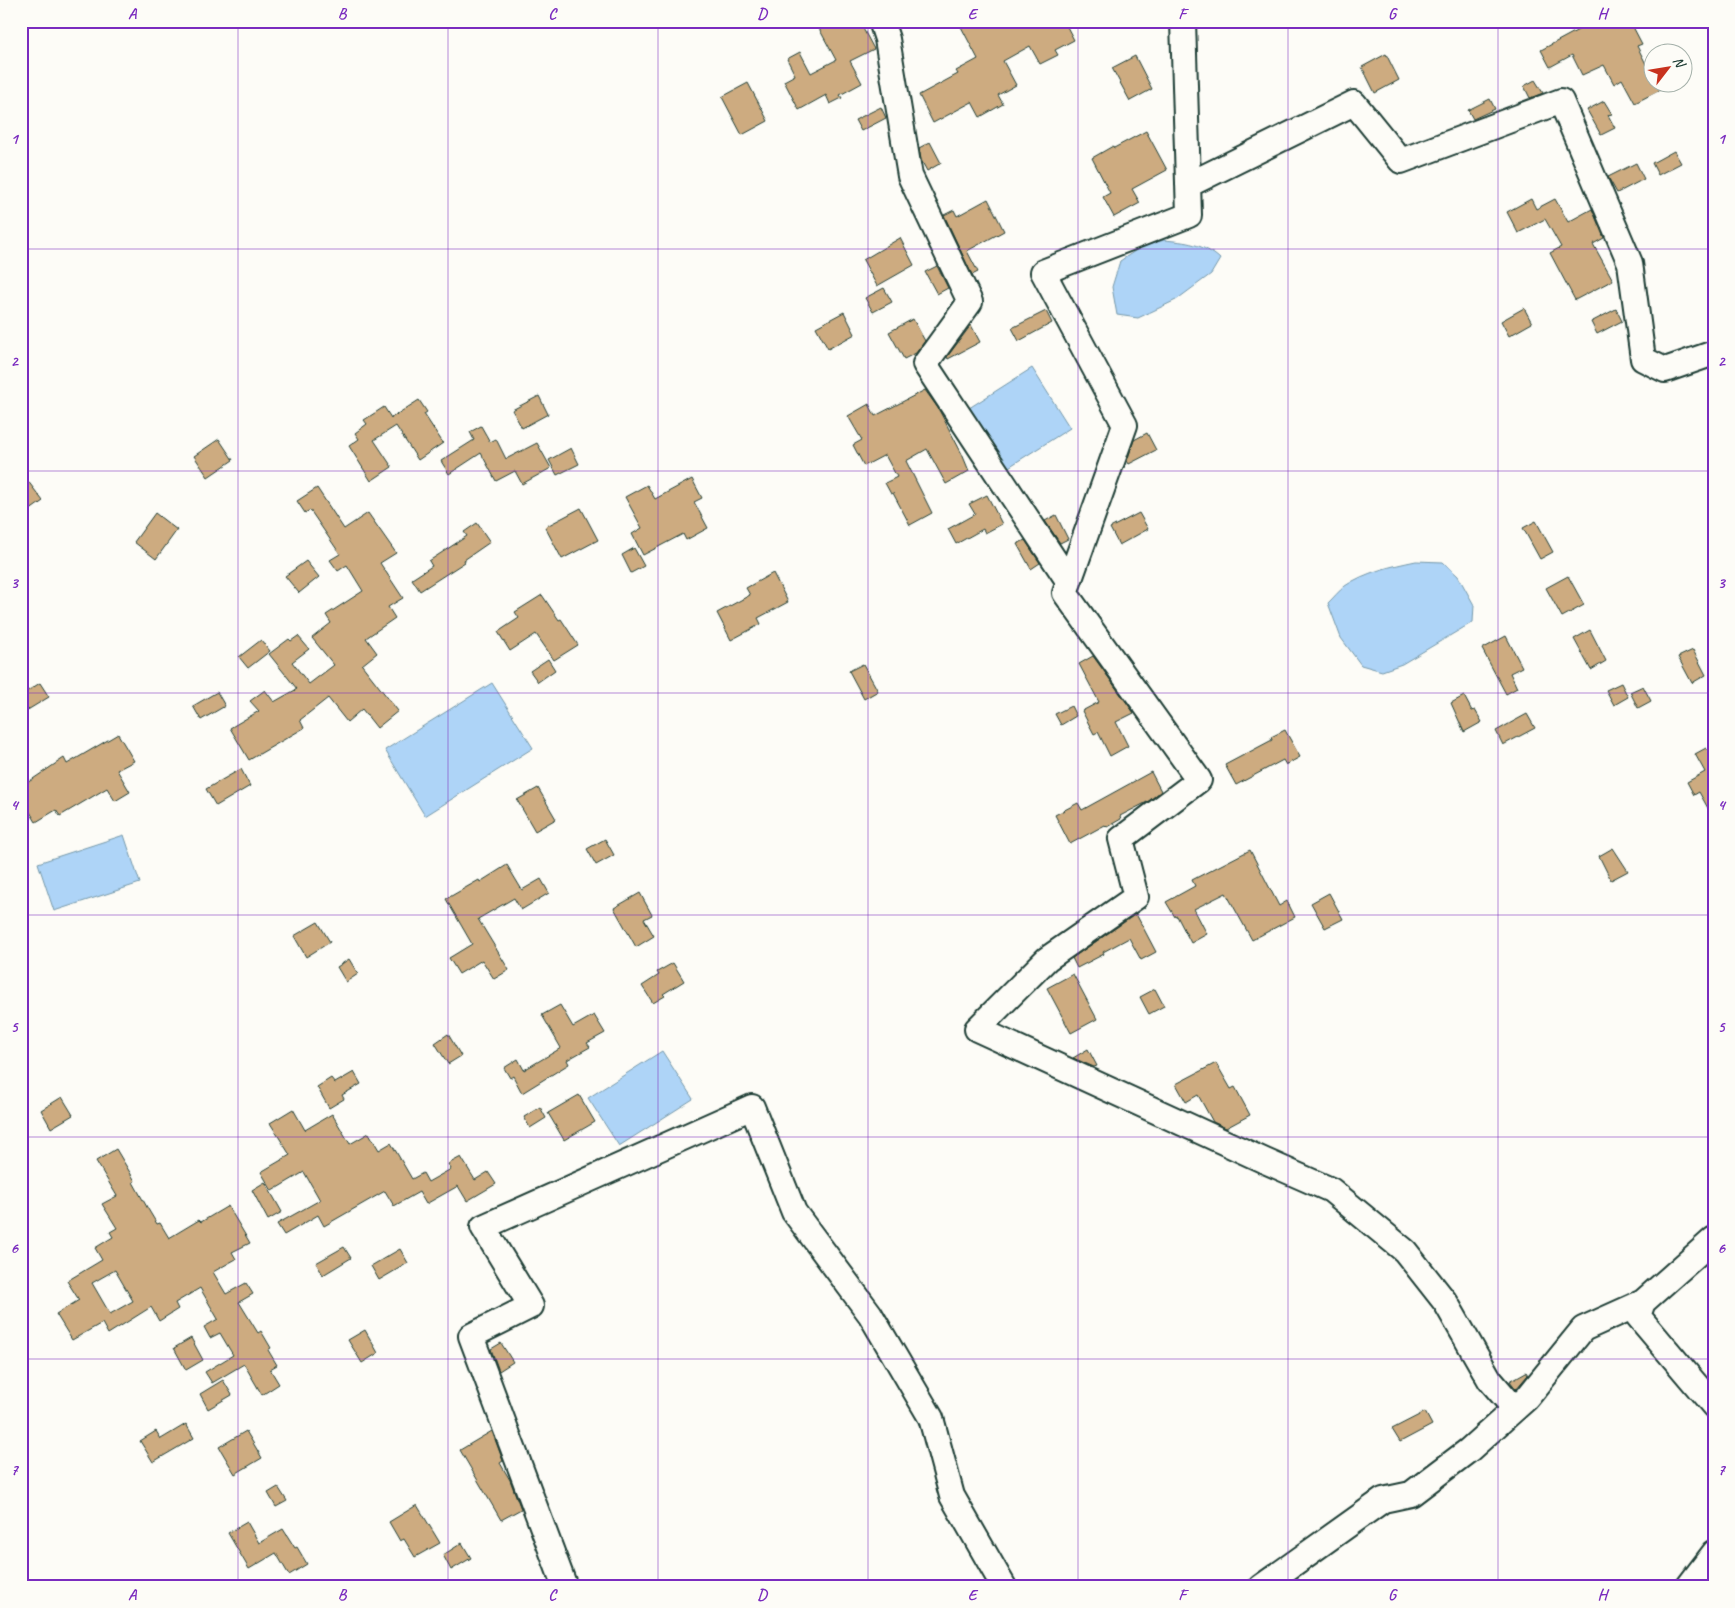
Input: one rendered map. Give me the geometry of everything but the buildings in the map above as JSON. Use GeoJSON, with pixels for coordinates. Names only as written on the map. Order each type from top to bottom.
{"type":"FeatureCollection","features":[{"type":"Feature","properties":{"kind":"street"},"geometry":{"type":"LineString","coordinates":[[881,21],[888,39],[910,176],[970,302],[925,364],[1069,582]]}},
{"type":"Feature","properties":{"kind":"street"},"geometry":{"type":"LineString","coordinates":[[1183,21],[1189,215],[1042,272],[1125,424],[1065,593],[1199,780],[1121,839],[1136,897],[1047,959],[977,1029],[1265,1162],[1331,1190],[1405,1251],[1446,1303],[1490,1380],[1515,1409]]}},
{"type":"Feature","properties":{"kind":"street"},"geometry":{"type":"LineString","coordinates":[[1188,185],[1354,103],[1401,162],[1561,101],[1630,263],[1643,359],[1665,370],[1714,353]]}},
{"type":"Feature","properties":{"kind":"street"},"geometry":{"type":"LineString","coordinates":[[565,1587],[471,1336],[531,1306],[483,1227],[752,1107],[794,1212],[870,1314],[931,1418],[952,1496],[1004,1587]]}},
{"type":"Feature","properties":{"kind":"street"},"geometry":{"type":"LineString","coordinates":[[1261,1587],[1383,1500],[1411,1494],[1469,1450],[1527,1398],[1583,1329],[1643,1302],[1714,1239]]}},
{"type":"Feature","properties":{"kind":"street"},"geometry":{"type":"LineString","coordinates":[[1643,1302],[1638,1316],[1714,1406]]}},
{"type":"Feature","properties":{"kind":"street"},"geometry":{"type":"LineString","coordinates":[[1688,1587],[1714,1553]]}},
{"type":"Feature","properties":{"kind":"water"},"geometry":{"type":"Polygon","coordinates":[[[1164,240],[1201,247],[1220,259],[1211,274],[1176,300],[1138,318],[1117,315],[1112,287],[1120,261],[1141,247],[1164,240]]]}},
{"type":"Feature","properties":{"kind":"water"},"geometry":{"type":"Polygon","coordinates":[[[1032,368],[1070,428],[1004,470],[966,410],[1032,368]]]}},
{"type":"Feature","properties":{"kind":"water"},"geometry":{"type":"Polygon","coordinates":[[[1416,561],[1443,562],[1458,576],[1474,605],[1473,622],[1402,664],[1382,671],[1361,665],[1341,638],[1328,603],[1345,586],[1361,577],[1388,567],[1416,561]]]}},
{"type":"Feature","properties":{"kind":"water"},"geometry":{"type":"Polygon","coordinates":[[[492,683],[533,748],[425,816],[385,750],[492,683]]]}},
{"type":"Feature","properties":{"kind":"water"},"geometry":{"type":"Polygon","coordinates":[[[124,835],[140,883],[54,911],[38,863],[124,835]]]}},
{"type":"Feature","properties":{"kind":"water"},"geometry":{"type":"Polygon","coordinates":[[[662,1051],[693,1099],[619,1146],[588,1098],[662,1051]]]}}]}
